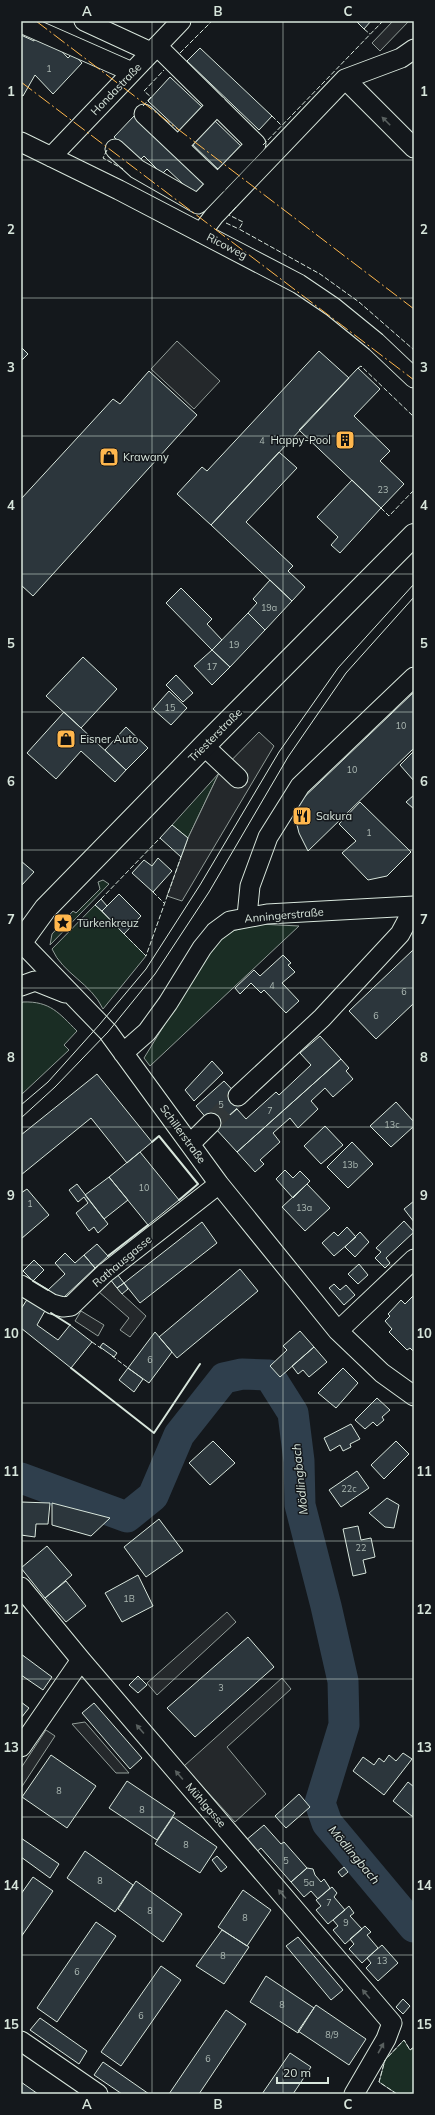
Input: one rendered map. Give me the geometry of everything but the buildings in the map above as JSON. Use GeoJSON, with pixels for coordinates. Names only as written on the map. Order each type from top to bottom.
{"type":"FeatureCollection","features":[{"type":"Feature","properties":{"kind":"main road","name":"Triesterstraße"},"geometry":{"type":"LineString","coordinates":[[21,942],[45,910],[204,746],[414,535]]}},
{"type":"Feature","properties":{"kind":"street"},"geometry":{"type":"LineString","coordinates":[[84,21],[154,49],[217,105],[256,144],[198,204],[137,169],[114,149]]}},
{"type":"Feature","properties":{"kind":"street","name":"Hondastraße"},"geometry":{"type":"LineString","coordinates":[[51,157],[181,21]]}},
{"type":"Feature","properties":{"kind":"street"},"geometry":{"type":"LineString","coordinates":[[21,23],[132,72]]}},
{"type":"Feature","properties":{"kind":"street"},"geometry":{"type":"LineString","coordinates":[[201,233],[214,216],[345,79],[401,58],[414,49]]}},
{"type":"Feature","properties":{"kind":"street"},"geometry":{"type":"LineString","coordinates":[[345,79],[414,148]]}},
{"type":"Feature","properties":{"kind":"street"},"geometry":{"type":"LineString","coordinates":[[178,146],[217,105]]}},
{"type":"Feature","properties":{"kind":"street"},"geometry":{"type":"LineString","coordinates":[[144,114],[218,184]]}},
{"type":"Feature","properties":{"kind":"street","name":"Ricoweg"},"geometry":{"type":"LineString","coordinates":[[21,142],[299,284],[333,307],[376,342],[414,378]]}},
{"type":"Feature","properties":{"kind":"street"},"geometry":{"type":"LineString","coordinates":[[247,916],[250,886],[268,837],[300,786],[414,677]]}},
{"type":"Feature","properties":{"kind":"street"},"geometry":{"type":"LineString","coordinates":[[204,746],[238,778]]}},
{"type":"Feature","properties":{"kind":"street"},"geometry":{"type":"LineString","coordinates":[[238,1096],[322,1018],[400,934],[414,907]]}},
{"type":"Feature","properties":{"kind":"street","name":"Anningerstraße"},"geometry":{"type":"LineString","coordinates":[[123,1053],[147,1032],[168,1003],[202,948],[216,932],[230,920],[247,916],[414,907]]}},
{"type":"Feature","properties":{"kind":"street","name":"Schillerstraße"},"geometry":{"type":"LineString","coordinates":[[21,942],[70,995],[108,1032],[219,1184],[338,1331],[382,1373],[414,1396]]}},
{"type":"Feature","properties":{"kind":"street"},"geometry":{"type":"LineString","coordinates":[[21,986],[35,981],[70,995]]}},
{"type":"Feature","properties":{"kind":"street"},"geometry":{"type":"LineString","coordinates":[[190,1144],[211,1123]]}},
{"type":"Feature","properties":{"kind":"street","name":"Rathausgasse"},"geometry":{"type":"LineString","coordinates":[[21,1285],[52,1304],[63,1307],[71,1306],[105,1273],[219,1184]]}},
{"type":"Feature","properties":{"kind":"street"},"geometry":{"type":"LineString","coordinates":[[338,1331],[414,1259]]}},
{"type":"Feature","properties":{"kind":"street","name":"Mühlgasse"},"geometry":{"type":"LineString","coordinates":[[21,1587],[81,1660],[392,2023],[386,2039],[354,2094]]}},
{"type":"Feature","properties":{"kind":"street"},"geometry":{"type":"LineString","coordinates":[[21,1747],[81,1660]]}},
{"type":"Feature","properties":{"kind":"street"},"geometry":{"type":"LineString","coordinates":[[21,2041],[98,2094]]}},
{"type":"Feature","properties":{"kind":"green space"},"geometry":{"type":"Polygon","coordinates":[[[219,773],[188,838],[172,825],[219,773]]]}},
{"type":"Feature","properties":{"kind":"green space"},"geometry":{"type":"Polygon","coordinates":[[[103,880],[109,884],[50,945],[52,934],[73,911],[76,913],[100,889],[98,882],[103,880]]]}},
{"type":"Feature","properties":{"kind":"green space"},"geometry":{"type":"Polygon","coordinates":[[[95,905],[146,956],[103,1009],[92,992],[63,965],[52,949],[95,905]]]}},
{"type":"Feature","properties":{"kind":"green space"},"geometry":{"type":"Polygon","coordinates":[[[259,924],[299,926],[150,1066],[144,1058],[209,952],[228,932],[259,924]]]}},
{"type":"Feature","properties":{"kind":"green space"},"geometry":{"type":"Polygon","coordinates":[[[32,1002],[53,1009],[77,1031],[64,1045],[69,1050],[21,1095],[21,1003],[32,1002]]]}},
{"type":"Feature","properties":{"kind":"green space"},"geometry":{"type":"Polygon","coordinates":[[[404,2040],[410,2050],[414,2047],[414,2094],[397,2094],[379,2082],[385,2060],[404,2040]]]}},
{"type":"Feature","properties":{"kind":"shaded area"},"geometry":{"type":"Polygon","coordinates":[[[393,21],[409,21],[380,51],[372,43],[393,21]]]}},
{"type":"Feature","properties":{"kind":"shaded area"},"geometry":{"type":"Polygon","coordinates":[[[177,341],[220,381],[194,409],[151,369],[177,341]]]}},
{"type":"Feature","properties":{"kind":"shaded area"},"geometry":{"type":"Polygon","coordinates":[[[259,732],[274,746],[182,901],[167,896],[188,838],[219,773],[259,732]]]}},
{"type":"Feature","properties":{"kind":"shaded area"},"geometry":{"type":"Polygon","coordinates":[[[110,1279],[122,1294],[146,1316],[130,1337],[120,1330],[129,1318],[98,1291],[110,1279]]]}},
{"type":"Feature","properties":{"kind":"shaded area"},"geometry":{"type":"Polygon","coordinates":[[[81,1311],[104,1325],[98,1336],[75,1321],[81,1311]]]}},
{"type":"Feature","properties":{"kind":"shaded area"},"geometry":{"type":"Polygon","coordinates":[[[227,1612],[236,1622],[157,1695],[147,1683],[227,1612]]]}},
{"type":"Feature","properties":{"kind":"shaded area"},"geometry":{"type":"Polygon","coordinates":[[[282,1678],[291,1689],[227,1747],[266,1794],[235,1822],[184,1766],[282,1678]]]}},
{"type":"Feature","properties":{"kind":"shaded area"},"geometry":{"type":"Polygon","coordinates":[[[85,1722],[129,1773],[116,1773],[72,1724],[85,1722]]]}},
{"type":"Feature","properties":{"kind":"shaded area"},"geometry":{"type":"Polygon","coordinates":[[[46,1730],[55,1736],[21,1788],[21,1768],[46,1730]]]}},
{"type":"Feature","properties":{"kind":"waterway","name":"Mödlingbach"},"geometry":{"type":"LineString","coordinates":[[21,1478],[127,1517],[153,1496],[179,1435],[224,1378],[242,1374],[269,1375],[293,1413],[299,1461],[300,1505],[326,1606],[343,1681],[344,1725],[320,1803],[327,1823],[414,1927]]}},
{"type":"Feature","properties":{"kind":"tunnel"},"geometry":{"type":"LineString","coordinates":[[211,1123],[238,1096]]}},
{"type":"Feature","properties":{"kind":"tram line"},"geometry":{"type":"LineString","coordinates":[[21,1105],[48,1082],[100,1024],[146,969],[200,885],[279,752],[338,668],[414,584]]}},
{"type":"Feature","properties":{"kind":"tram line"},"geometry":{"type":"LineString","coordinates":[[21,1118],[55,1087],[108,1032],[155,974],[209,892],[288,757],[346,673],[414,597]]}},
{"type":"Feature","properties":{"kind":"fence"},"geometry":{"type":"LineString","coordinates":[[180,53],[212,21]]}},
{"type":"Feature","properties":{"kind":"fence"},"geometry":{"type":"LineString","coordinates":[[263,145],[383,21]]}},
{"type":"Feature","properties":{"kind":"fence"},"geometry":{"type":"LineString","coordinates":[[364,29],[370,34]]}},
{"type":"Feature","properties":{"kind":"fence"},"geometry":{"type":"LineString","coordinates":[[143,106],[151,97],[144,91],[164,70]]}},
{"type":"Feature","properties":{"kind":"fence"},"geometry":{"type":"LineString","coordinates":[[272,116],[281,125]]}},
{"type":"Feature","properties":{"kind":"fence"},"geometry":{"type":"LineString","coordinates":[[107,150],[103,158],[123,169]]}},
{"type":"Feature","properties":{"kind":"fence"},"geometry":{"type":"LineString","coordinates":[[236,207],[229,215],[243,222],[239,229],[320,274],[359,302],[414,350]]}},
{"type":"Feature","properties":{"kind":"fence"},"geometry":{"type":"LineString","coordinates":[[226,223],[239,229]]}},
{"type":"Feature","properties":{"kind":"fence"},"geometry":{"type":"LineString","coordinates":[[358,368],[361,366],[414,417]]}},
{"type":"Feature","properties":{"kind":"fence"},"geometry":{"type":"LineString","coordinates":[[381,508],[389,516],[414,490]]}},
{"type":"Feature","properties":{"kind":"fence"},"geometry":{"type":"LineString","coordinates":[[101,899],[160,838]]}},
{"type":"Feature","properties":{"kind":"fence"},"geometry":{"type":"LineString","coordinates":[[124,934],[146,956],[181,857]]}},
{"type":"Feature","properties":{"kind":"fence"},"geometry":{"type":"LineString","coordinates":[[153,892],[164,903]]}},
{"type":"Feature","properties":{"kind":"fence"},"geometry":{"type":"LineString","coordinates":[[92,1342],[102,1349]]}},
{"type":"Feature","properties":{"kind":"fence"},"geometry":{"type":"LineString","coordinates":[[112,1356],[128,1368]]}},
{"type":"Feature","properties":{"kind":"fence"},"geometry":{"type":"LineString","coordinates":[[397,2094],[379,2082],[385,2060],[404,2040],[410,2050],[414,2047]]}},
{"type":"Feature","properties":{"kind":"wall"},"geometry":{"type":"LineString","coordinates":[[152,1142],[159,1136],[198,1184],[179,1200]]}},
{"type":"Feature","properties":{"kind":"wall"},"geometry":{"type":"LineString","coordinates":[[108,1256],[148,1225]]}},
{"type":"Feature","properties":{"kind":"wall"},"geometry":{"type":"LineString","coordinates":[[33,1281],[48,1290]]}},
{"type":"Feature","properties":{"kind":"wall"},"geometry":{"type":"LineString","coordinates":[[51,1313],[70,1325]]}},
{"type":"Feature","properties":{"kind":"wall"},"geometry":{"type":"LineString","coordinates":[[71,1368],[154,1433],[200,1364]]}},
{"type":"Feature","properties":{"kind":"power"},"geometry":{"type":"LineString","coordinates":[[36,21],[414,309]]}},
{"type":"Feature","properties":{"kind":"power"},"geometry":{"type":"LineString","coordinates":[[21,82],[414,380]]}},
{"type":"Feature","properties":{"kind":"place","name":"Happy-Pool"},"geometry":{"type":"Point","coordinates":[345,440]}},
{"type":"Feature","properties":{"kind":"place","name":"Krawany"},"geometry":{"type":"Point","coordinates":[109,457]}},
{"type":"Feature","properties":{"kind":"place","name":"Eisner Auto"},"geometry":{"type":"Point","coordinates":[66,739]}},
{"type":"Feature","properties":{"kind":"place","name":"Sakura"},"geometry":{"type":"Point","coordinates":[302,816]}},
{"type":"Feature","properties":{"kind":"place","name":"Türkenkreuz"},"geometry":{"type":"Point","coordinates":[63,923]}}]}
